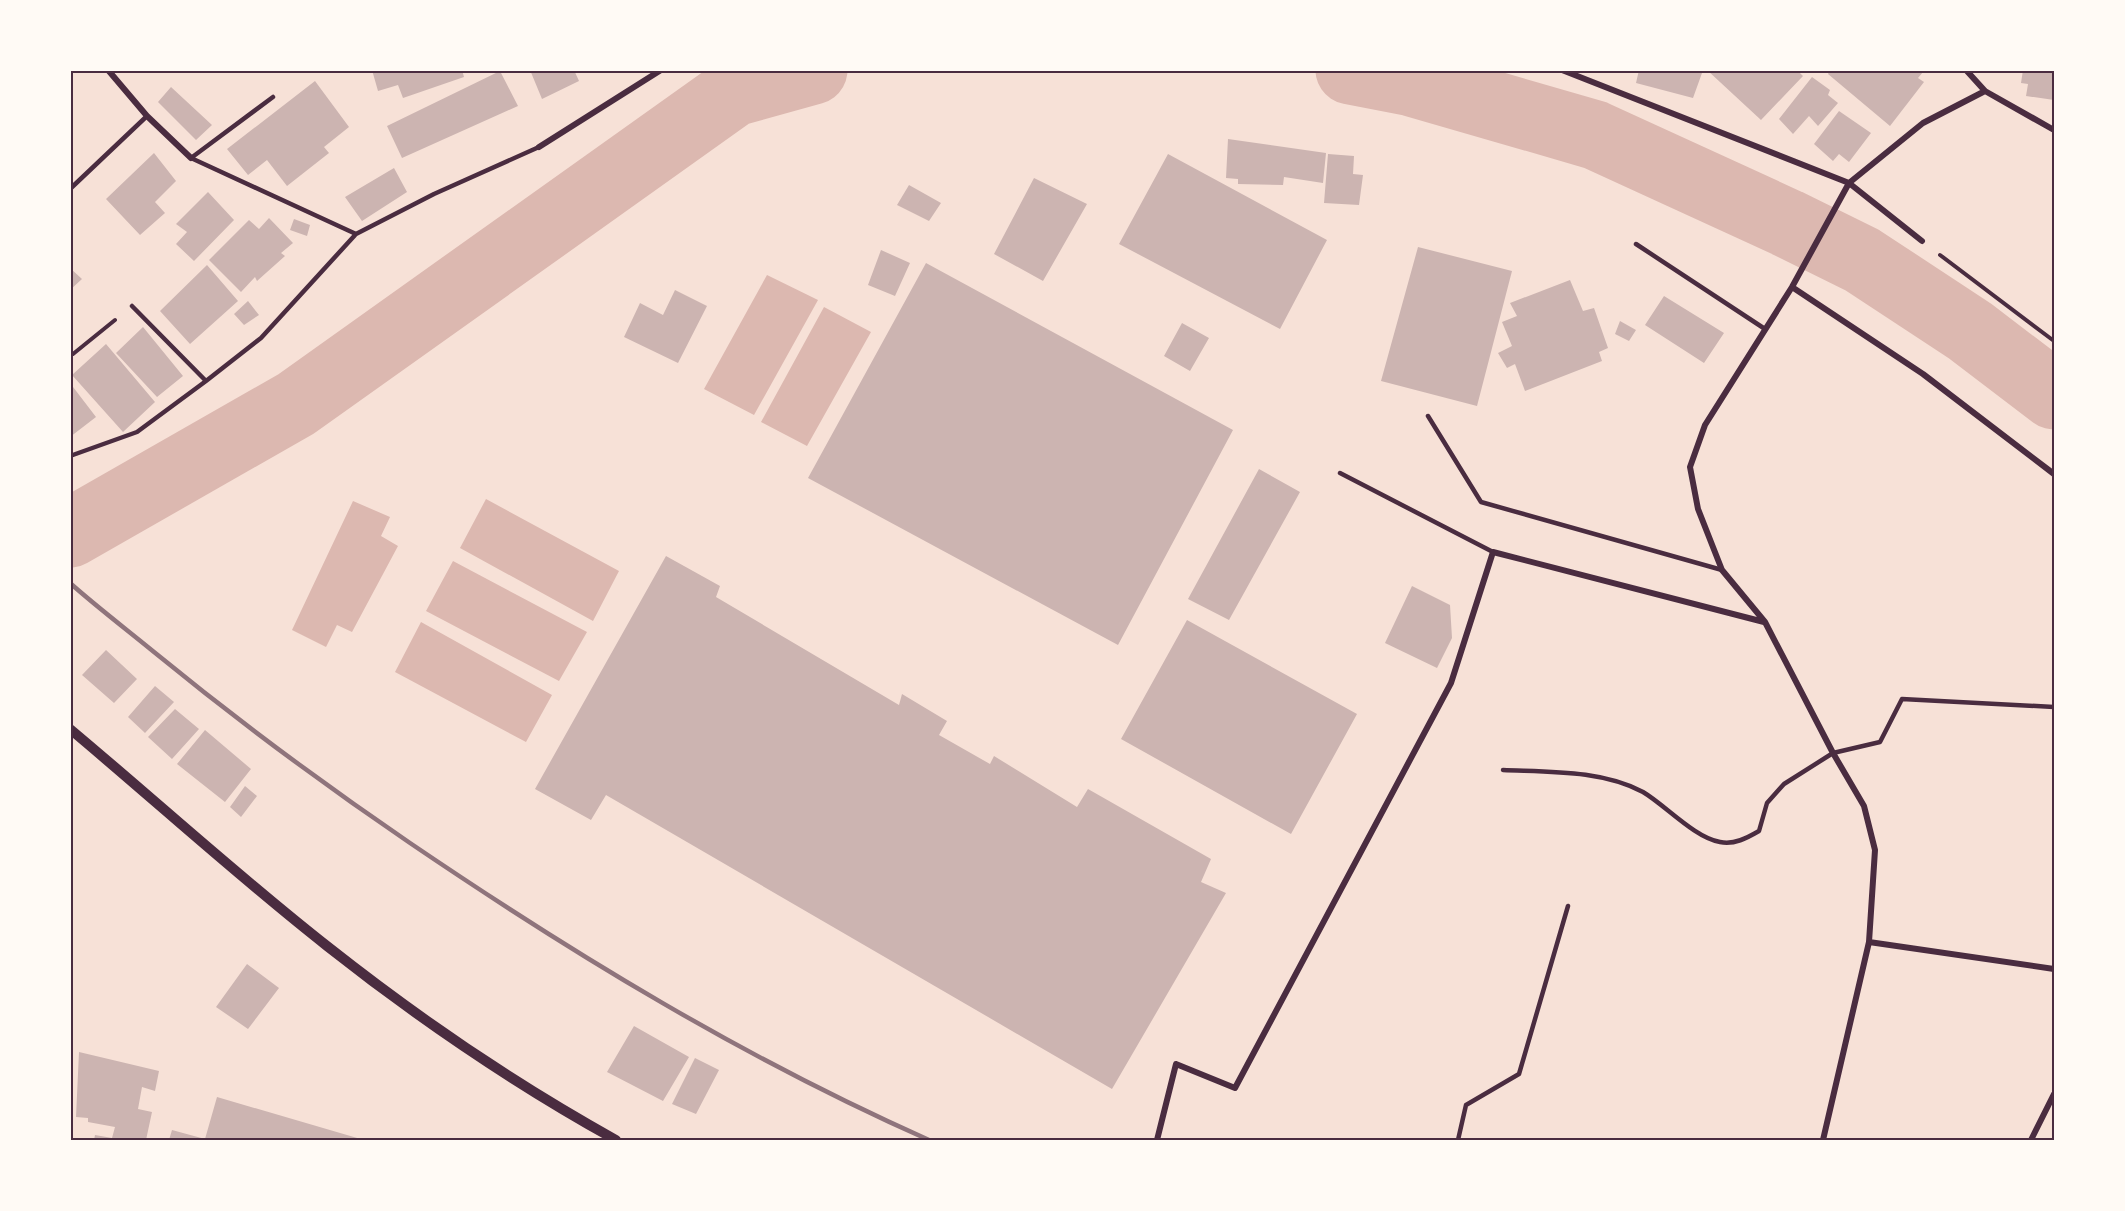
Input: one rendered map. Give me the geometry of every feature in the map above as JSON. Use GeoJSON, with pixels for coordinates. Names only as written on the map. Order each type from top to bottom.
{"type":"FeatureCollection","features":[{"type":"Feature","properties":{"kind":"street"},"geometry":{"type":"LineString","coordinates":[[108,70],[147,116],[191,158]]}},
{"type":"Feature","properties":{"kind":"street"},"geometry":{"type":"LineString","coordinates":[[538,147],[661,70]]}},
{"type":"Feature","properties":{"kind":"street"},"geometry":{"type":"LineString","coordinates":[[1562,70],[1849,183],[1922,241]]}},
{"type":"Feature","properties":{"kind":"street"},"geometry":{"type":"LineString","coordinates":[[1966,70],[1985,91],[2055,130]]}},
{"type":"Feature","properties":{"kind":"street"},"geometry":{"type":"LineString","coordinates":[[1822,1140],[1869,942],[1875,850],[1864,806],[1833,753],[1765,622],[1722,570],[1698,509],[1690,467],[1705,425],[1792,287],[1849,183],[1923,123],[1985,91]]}},
{"type":"Feature","properties":{"kind":"street"},"geometry":{"type":"LineString","coordinates":[[1792,287],[1923,374],[2055,474]]}},
{"type":"Feature","properties":{"kind":"street"},"geometry":{"type":"LineString","coordinates":[[1157,1140],[1176,1064],[1235,1088],[1451,683],[1493,552],[1765,622]]}},
{"type":"Feature","properties":{"kind":"street"},"geometry":{"type":"LineString","coordinates":[[70,729],[326,946],[427,1022],[563,1111],[616,1140]]}},
{"type":"Feature","properties":{"kind":"street"},"geometry":{"type":"LineString","coordinates":[[1869,942],[2055,969]]}},
{"type":"Feature","properties":{"kind":"street"},"geometry":{"type":"LineString","coordinates":[[2031,1140],[2055,1094]]}},
{"type":"Feature","properties":{"kind":"lane"},"geometry":{"type":"LineString","coordinates":[[273,97],[191,158],[356,234]]}},
{"type":"Feature","properties":{"kind":"lane"},"geometry":{"type":"LineString","coordinates":[[70,189],[147,116]]}},
{"type":"Feature","properties":{"kind":"lane"},"geometry":{"type":"LineString","coordinates":[[70,456],[137,432],[206,381],[261,338],[356,234],[434,194],[538,147]]}},
{"type":"Feature","properties":{"kind":"lane"},"geometry":{"type":"LineString","coordinates":[[1636,243],[1765,329]]}},
{"type":"Feature","properties":{"kind":"lane"},"geometry":{"type":"LineString","coordinates":[[132,306],[206,381]]}},
{"type":"Feature","properties":{"kind":"lane"},"geometry":{"type":"LineString","coordinates":[[1428,416],[1481,502],[1722,570]]}},
{"type":"Feature","properties":{"kind":"lane"},"geometry":{"type":"LineString","coordinates":[[1340,473],[1493,552]]}},
{"type":"Feature","properties":{"kind":"lane"},"geometry":{"type":"LineString","coordinates":[[1503,770],[1600,777],[1643,792],[1689,826],[1720,843],[1743,840],[1759,831],[1767,803],[1785,784],[1833,753],[1880,742],[1902,699],[2055,707]]}},
{"type":"Feature","properties":{"kind":"lane"},"geometry":{"type":"LineString","coordinates":[[1458,1140],[1466,1105],[1518,1074],[1568,906]]}},
{"type":"Feature","properties":{"kind":"path"},"geometry":{"type":"LineString","coordinates":[[1922,241],[2055,341]]}},
{"type":"Feature","properties":{"kind":"path"},"geometry":{"type":"LineString","coordinates":[[73,354],[132,306]]}},
{"type":"Feature","properties":{"kind":"shaded area"},"geometry":{"type":"Polygon","coordinates":[[[767,275],[818,300],[754,415],[704,389],[767,275]]]}},
{"type":"Feature","properties":{"kind":"shaded area"},"geometry":{"type":"Polygon","coordinates":[[[824,307],[871,332],[807,446],[761,422],[824,307]]]}},
{"type":"Feature","properties":{"kind":"shaded area"},"geometry":{"type":"Polygon","coordinates":[[[486,499],[619,571],[593,621],[460,548],[486,499]]]}},
{"type":"Feature","properties":{"kind":"shaded area"},"geometry":{"type":"Polygon","coordinates":[[[353,501],[390,517],[381,536],[398,546],[352,632],[337,625],[326,647],[292,630],[353,501]]]}},
{"type":"Feature","properties":{"kind":"shaded area"},"geometry":{"type":"Polygon","coordinates":[[[453,561],[587,632],[559,681],[426,611],[453,561]]]}},
{"type":"Feature","properties":{"kind":"shaded area"},"geometry":{"type":"Polygon","coordinates":[[[421,622],[552,695],[526,742],[395,672],[421,622]]]}},
{"type":"Feature","properties":{"kind":"building"},"geometry":{"type":"Polygon","coordinates":[[[372,70],[462,70],[464,77],[403,98],[398,85],[378,91],[372,70]]]}},
{"type":"Feature","properties":{"kind":"building"},"geometry":{"type":"Polygon","coordinates":[[[530,70],[574,70],[579,81],[542,99],[530,70]]]}},
{"type":"Feature","properties":{"kind":"building"},"geometry":{"type":"Polygon","coordinates":[[[1639,70],[1694,70],[1702,73],[1693,98],[1636,83],[1639,70]]]}},
{"type":"Feature","properties":{"kind":"building"},"geometry":{"type":"Polygon","coordinates":[[[1707,70],[1797,70],[1803,76],[1761,120],[1707,70]]]}},
{"type":"Feature","properties":{"kind":"building"},"geometry":{"type":"Polygon","coordinates":[[[1830,70],[1921,70],[1923,72],[1918,78],[1924,82],[1890,126],[1828,74],[1830,70]]]}},
{"type":"Feature","properties":{"kind":"building"},"geometry":{"type":"Polygon","coordinates":[[[2023,70],[2054,70],[2054,100],[2026,96],[2028,84],[2021,83],[2023,70]]]}},
{"type":"Feature","properties":{"kind":"building"},"geometry":{"type":"Polygon","coordinates":[[[500,71],[518,106],[402,158],[387,126],[500,71]]]}},
{"type":"Feature","properties":{"kind":"building"},"geometry":{"type":"Polygon","coordinates":[[[1812,77],[1830,90],[1828,95],[1838,103],[1818,126],[1809,116],[1793,134],[1779,119],[1812,77]]]}},
{"type":"Feature","properties":{"kind":"building"},"geometry":{"type":"Polygon","coordinates":[[[315,81],[349,127],[324,147],[329,153],[287,186],[267,160],[248,175],[227,149],[315,81]]]}},
{"type":"Feature","properties":{"kind":"building"},"geometry":{"type":"Polygon","coordinates":[[[171,87],[212,125],[196,140],[158,102],[171,87]]]}},
{"type":"Feature","properties":{"kind":"building"},"geometry":{"type":"Polygon","coordinates":[[[1839,111],[1871,133],[1849,162],[1839,154],[1833,161],[1814,144],[1839,111]]]}},
{"type":"Feature","properties":{"kind":"building"},"geometry":{"type":"Polygon","coordinates":[[[1228,139],[1326,153],[1323,183],[1284,177],[1283,185],[1238,184],[1238,179],[1226,178],[1228,139]]]}},
{"type":"Feature","properties":{"kind":"building"},"geometry":{"type":"Polygon","coordinates":[[[154,153],[176,181],[155,202],[165,213],[140,235],[106,199],[154,153]]]}},
{"type":"Feature","properties":{"kind":"building"},"geometry":{"type":"Polygon","coordinates":[[[1168,154],[1327,240],[1280,329],[1119,244],[1168,154]]]}},
{"type":"Feature","properties":{"kind":"building"},"geometry":{"type":"Polygon","coordinates":[[[1328,154],[1354,156],[1353,174],[1363,175],[1359,205],[1324,203],[1328,154]]]}},
{"type":"Feature","properties":{"kind":"building"},"geometry":{"type":"Polygon","coordinates":[[[394,168],[407,192],[362,221],[345,197],[394,168]]]}},
{"type":"Feature","properties":{"kind":"building"},"geometry":{"type":"Polygon","coordinates":[[[1034,178],[1087,204],[1043,281],[994,254],[1034,178]]]}},
{"type":"Feature","properties":{"kind":"building"},"geometry":{"type":"Polygon","coordinates":[[[909,185],[941,203],[929,221],[897,205],[909,185]]]}},
{"type":"Feature","properties":{"kind":"building"},"geometry":{"type":"Polygon","coordinates":[[[208,192],[234,220],[194,261],[176,244],[187,232],[176,224],[208,192]]]}},
{"type":"Feature","properties":{"kind":"building"},"geometry":{"type":"Polygon","coordinates":[[[269,218],[293,243],[281,253],[285,256],[257,281],[255,277],[241,292],[209,260],[249,220],[259,229],[269,218]]]}},
{"type":"Feature","properties":{"kind":"building"},"geometry":{"type":"Polygon","coordinates":[[[294,219],[310,225],[307,236],[290,230],[294,219]]]}},
{"type":"Feature","properties":{"kind":"building"},"geometry":{"type":"Polygon","coordinates":[[[1418,247],[1512,271],[1477,406],[1381,381],[1418,247]]]}},
{"type":"Feature","properties":{"kind":"building"},"geometry":{"type":"Polygon","coordinates":[[[881,250],[910,263],[895,296],[868,285],[881,250]]]}},
{"type":"Feature","properties":{"kind":"building"},"geometry":{"type":"Polygon","coordinates":[[[926,263],[1233,430],[1118,645],[808,478],[926,263]]]}},
{"type":"Feature","properties":{"kind":"building"},"geometry":{"type":"Polygon","coordinates":[[[207,265],[238,301],[190,344],[160,311],[207,265]]]}},
{"type":"Feature","properties":{"kind":"building"},"geometry":{"type":"Polygon","coordinates":[[[70,268],[82,279],[70,290],[70,268]]]}},
{"type":"Feature","properties":{"kind":"building"},"geometry":{"type":"Polygon","coordinates":[[[1570,280],[1583,311],[1594,308],[1608,348],[1599,352],[1602,361],[1525,391],[1515,364],[1507,368],[1498,353],[1512,346],[1502,322],[1517,316],[1510,303],[1570,280]]]}},
{"type":"Feature","properties":{"kind":"building"},"geometry":{"type":"Polygon","coordinates":[[[675,290],[707,306],[678,363],[624,337],[640,303],[663,315],[675,290]]]}},
{"type":"Feature","properties":{"kind":"building"},"geometry":{"type":"Polygon","coordinates":[[[1664,296],[1724,333],[1704,363],[1645,325],[1664,296]]]}},
{"type":"Feature","properties":{"kind":"building"},"geometry":{"type":"Polygon","coordinates":[[[248,301],[259,315],[244,325],[234,314],[248,301]]]}},
{"type":"Feature","properties":{"kind":"building"},"geometry":{"type":"Polygon","coordinates":[[[1620,321],[1636,330],[1629,341],[1615,334],[1620,321]]]}},
{"type":"Feature","properties":{"kind":"building"},"geometry":{"type":"Polygon","coordinates":[[[1182,323],[1209,338],[1190,371],[1164,356],[1182,323]]]}},
{"type":"Feature","properties":{"kind":"building"},"geometry":{"type":"Polygon","coordinates":[[[143,327],[183,376],[157,397],[116,353],[143,327]]]}},
{"type":"Feature","properties":{"kind":"building"},"geometry":{"type":"Polygon","coordinates":[[[106,344],[155,402],[123,432],[72,375],[106,344]]]}},
{"type":"Feature","properties":{"kind":"building"},"geometry":{"type":"Polygon","coordinates":[[[70,383],[96,417],[70,437],[70,383]]]}},
{"type":"Feature","properties":{"kind":"building"},"geometry":{"type":"Polygon","coordinates":[[[1259,469],[1300,492],[1229,620],[1188,599],[1259,469]]]}},
{"type":"Feature","properties":{"kind":"building"},"geometry":{"type":"Polygon","coordinates":[[[666,556],[720,586],[716,597],[899,705],[902,694],[947,721],[939,735],[990,764],[994,756],[1077,807],[1088,789],[1211,859],[1201,882],[1226,893],[1112,1089],[606,795],[591,820],[535,789],[666,556]]]}},
{"type":"Feature","properties":{"kind":"building"},"geometry":{"type":"Polygon","coordinates":[[[1412,586],[1450,605],[1452,638],[1437,668],[1385,643],[1412,586]]]}},
{"type":"Feature","properties":{"kind":"building"},"geometry":{"type":"Polygon","coordinates":[[[1187,620],[1357,714],[1291,834],[1121,739],[1187,620]]]}},
{"type":"Feature","properties":{"kind":"building"},"geometry":{"type":"Polygon","coordinates":[[[106,650],[137,679],[114,703],[82,675],[106,650]]]}},
{"type":"Feature","properties":{"kind":"building"},"geometry":{"type":"Polygon","coordinates":[[[155,686],[174,702],[145,733],[128,717],[155,686]]]}},
{"type":"Feature","properties":{"kind":"building"},"geometry":{"type":"Polygon","coordinates":[[[175,709],[199,729],[172,759],[148,737],[175,709]]]}},
{"type":"Feature","properties":{"kind":"building"},"geometry":{"type":"Polygon","coordinates":[[[205,730],[251,769],[225,802],[177,764],[205,730]]]}},
{"type":"Feature","properties":{"kind":"building"},"geometry":{"type":"Polygon","coordinates":[[[245,786],[257,796],[241,817],[230,807],[245,786]]]}},
{"type":"Feature","properties":{"kind":"building"},"geometry":{"type":"Polygon","coordinates":[[[247,964],[279,988],[248,1029],[216,1007],[247,964]]]}},
{"type":"Feature","properties":{"kind":"building"},"geometry":{"type":"Polygon","coordinates":[[[634,1026],[689,1057],[663,1101],[607,1072],[634,1026]]]}},
{"type":"Feature","properties":{"kind":"building"},"geometry":{"type":"Polygon","coordinates":[[[79,1052],[159,1071],[155,1091],[142,1087],[138,1109],[152,1112],[146,1140],[94,1140],[95,1135],[112,1138],[115,1127],[88,1122],[88,1118],[76,1117],[79,1052]]]}},
{"type":"Feature","properties":{"kind":"building"},"geometry":{"type":"Polygon","coordinates":[[[695,1058],[719,1070],[696,1114],[672,1104],[695,1058]]]}},
{"type":"Feature","properties":{"kind":"building"},"geometry":{"type":"Polygon","coordinates":[[[217,1097],[364,1140],[169,1140],[172,1130],[205,1139],[217,1097]]]}},
{"type":"Feature","properties":{"kind":"waterway"},"geometry":{"type":"LineString","coordinates":[[70,533],[296,404],[734,92],[813,70]]}},
{"type":"Feature","properties":{"kind":"waterway"},"geometry":{"type":"LineString","coordinates":[[1350,70],[1412,82],[1595,135],[1787,223],[1862,260],[1970,331],[2054,395]]}},
{"type":"Feature","properties":{"kind":"railway"},"geometry":{"type":"LineString","coordinates":[[70,583],[185,677],[280,750],[472,885],[598,965],[728,1040],[861,1109],[929,1140]]}}]}
